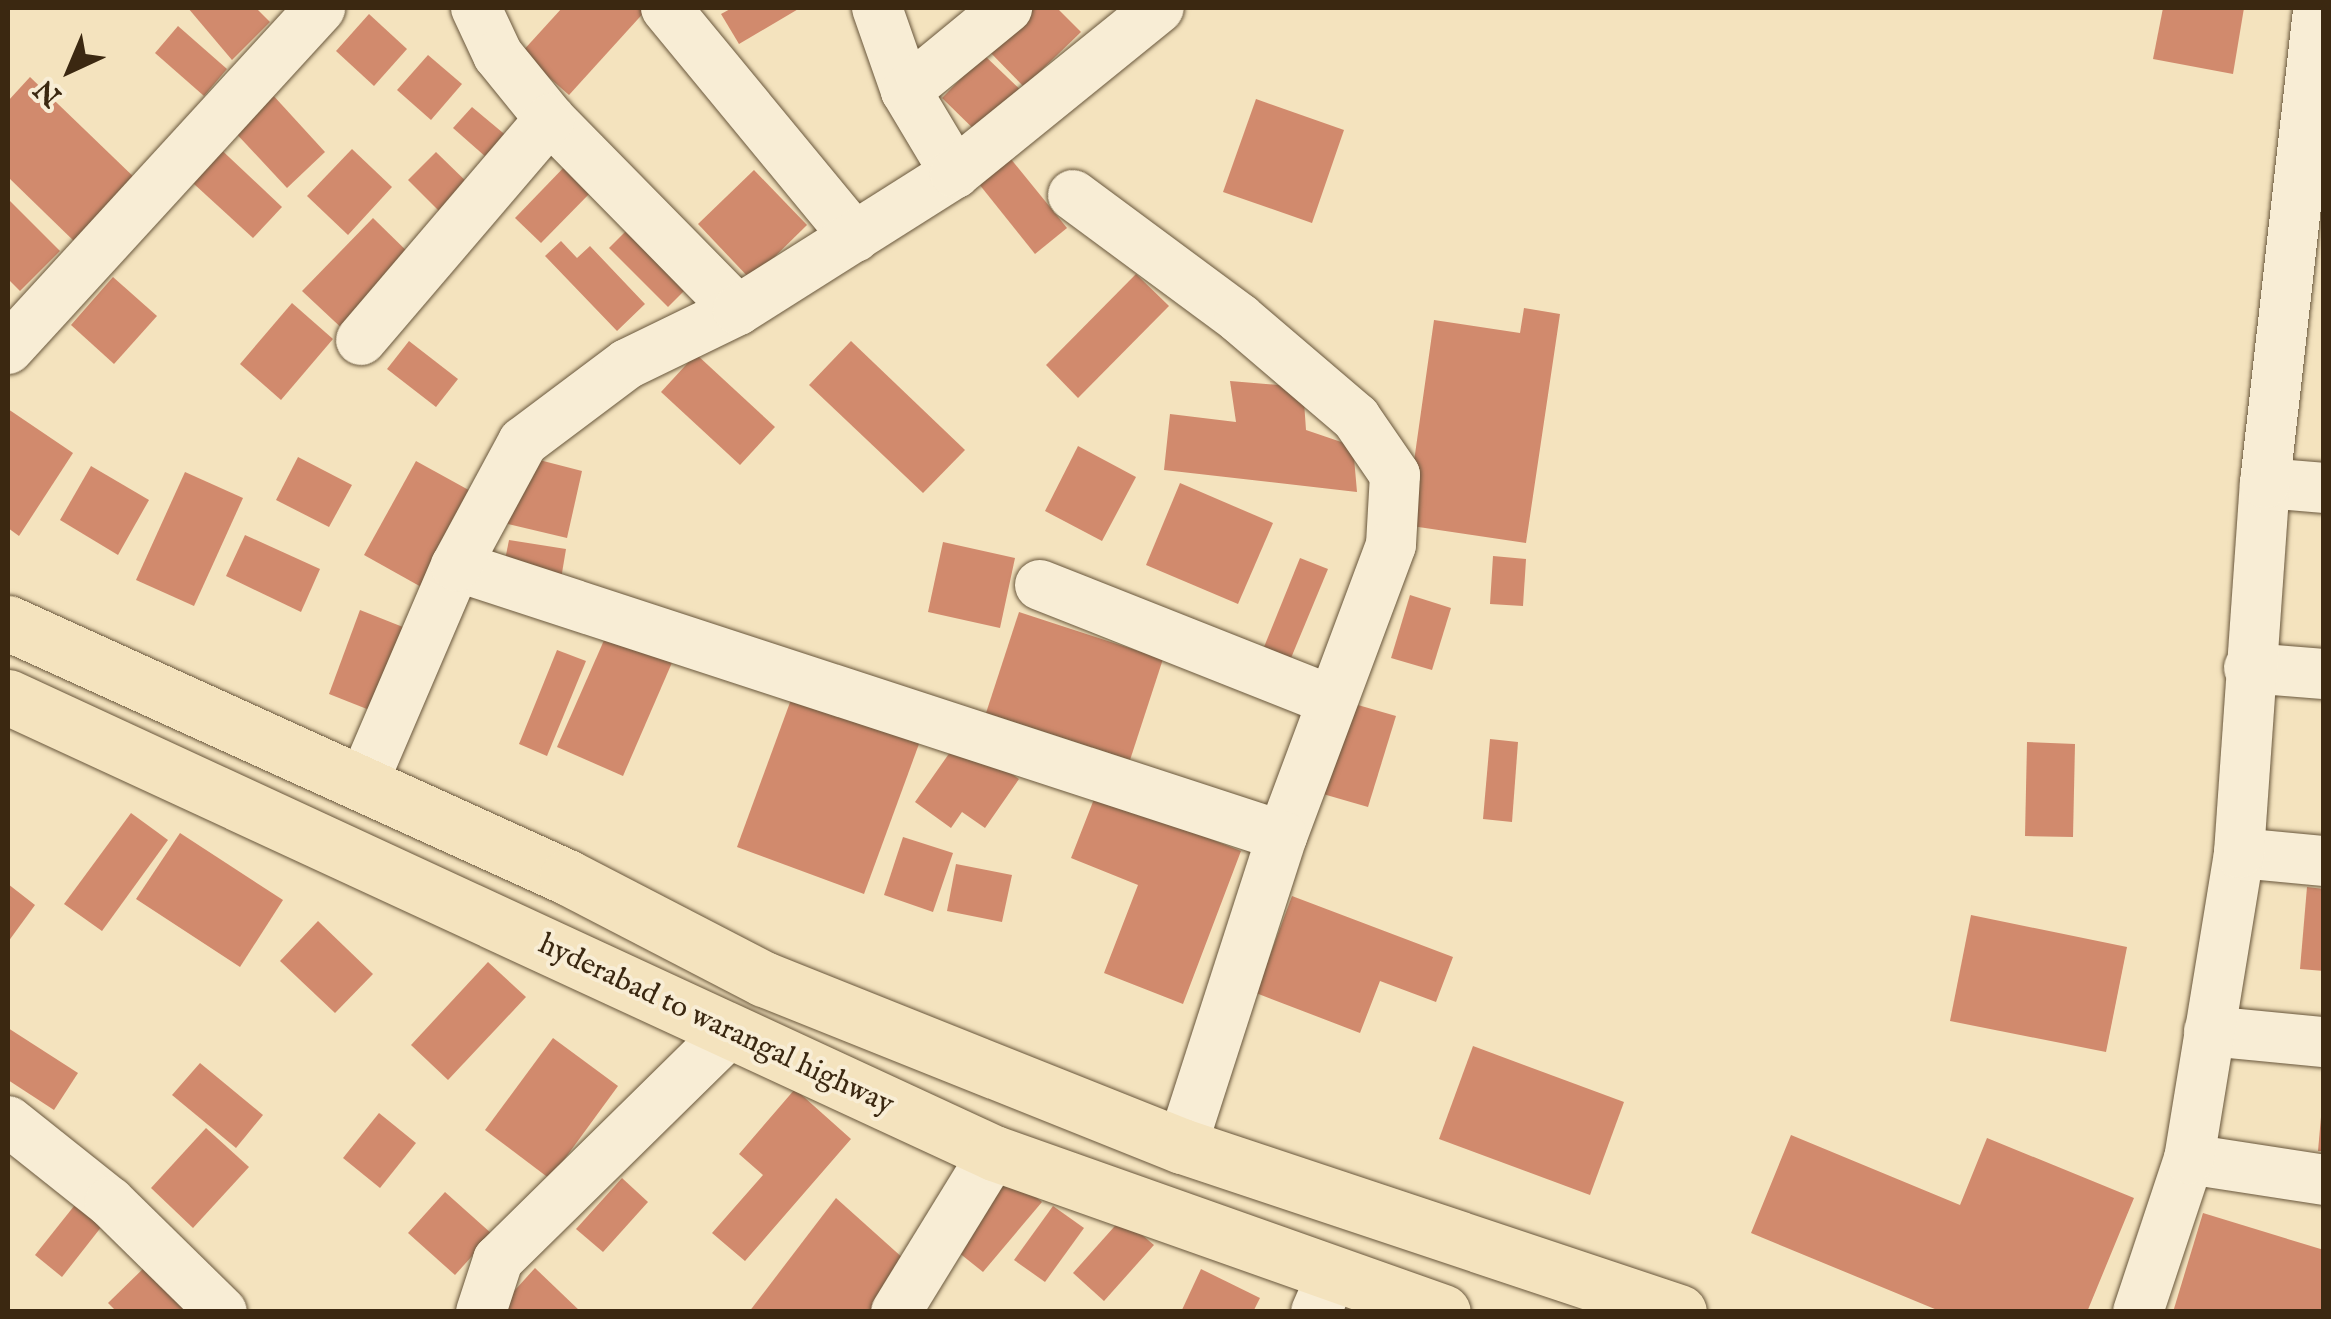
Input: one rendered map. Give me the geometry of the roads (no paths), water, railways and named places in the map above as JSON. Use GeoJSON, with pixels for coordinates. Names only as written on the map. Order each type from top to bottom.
{"type":"FeatureCollection","features":[{"type":"Feature","properties":{"kind":"main road"},"geometry":{"type":"LineString","coordinates":[[8,623],[566,877],[764,979],[1182,1146],[1679,1312]]}},
{"type":"Feature","properties":{"kind":"main road","name":"hyderabad to warangal highway"},"geometry":{"type":"LineString","coordinates":[[8,697],[994,1153],[1324,1293],[1443,1312]]}},
{"type":"Feature","properties":{"kind":"street"},"geometry":{"type":"LineString","coordinates":[[8,349],[320,8]]}},
{"type":"Feature","properties":{"kind":"street"},"geometry":{"type":"LineString","coordinates":[[476,8],[498,55],[550,119],[738,310]]}},
{"type":"Feature","properties":{"kind":"street"},"geometry":{"type":"LineString","coordinates":[[666,8],[855,237]]}},
{"type":"Feature","properties":{"kind":"street"},"geometry":{"type":"LineString","coordinates":[[878,8],[906,91],[956,173]]}},
{"type":"Feature","properties":{"kind":"street"},"geometry":{"type":"LineString","coordinates":[[906,91],[1007,8]]}},
{"type":"Feature","properties":{"kind":"street"},"geometry":{"type":"LineString","coordinates":[[362,785],[456,566],[522,442],[627,364],[738,310],[956,173],[1159,8]]}},
{"type":"Feature","properties":{"kind":"street"},"geometry":{"type":"LineString","coordinates":[[2138,1312],[2189,1159],[2239,853],[2265,483],[2304,303],[2318,8]]}},
{"type":"Feature","properties":{"kind":"street"},"geometry":{"type":"LineString","coordinates":[[360,340],[550,119]]}},
{"type":"Feature","properties":{"kind":"street"},"geometry":{"type":"LineString","coordinates":[[1073,194],[1238,318],[1356,418],[1395,475],[1391,545],[1282,836],[1182,1146]]}},
{"type":"Feature","properties":{"kind":"street"},"geometry":{"type":"LineString","coordinates":[[2265,483],[2324,488]]}},
{"type":"Feature","properties":{"kind":"street"},"geometry":{"type":"LineString","coordinates":[[456,566],[1282,836]]}},
{"type":"Feature","properties":{"kind":"street"},"geometry":{"type":"LineString","coordinates":[[1040,586],[1332,700]]}},
{"type":"Feature","properties":{"kind":"street"},"geometry":{"type":"LineString","coordinates":[[2249,668],[2324,674]]}},
{"type":"Feature","properties":{"kind":"street"},"geometry":{"type":"LineString","coordinates":[[2239,853],[2324,861]]}},
{"type":"Feature","properties":{"kind":"street"},"geometry":{"type":"LineString","coordinates":[[482,1312],[498,1260],[730,1032]]}},
{"type":"Feature","properties":{"kind":"street"},"geometry":{"type":"LineString","coordinates":[[2210,1032],[2324,1042]]}},
{"type":"Feature","properties":{"kind":"street"},"geometry":{"type":"LineString","coordinates":[[8,1122],[110,1202],[222,1312]]}},
{"type":"Feature","properties":{"kind":"street"},"geometry":{"type":"LineString","coordinates":[[896,1312],[994,1153]]}},
{"type":"Feature","properties":{"kind":"street"},"geometry":{"type":"LineString","coordinates":[[2189,1159],[2324,1180]]}}]}
